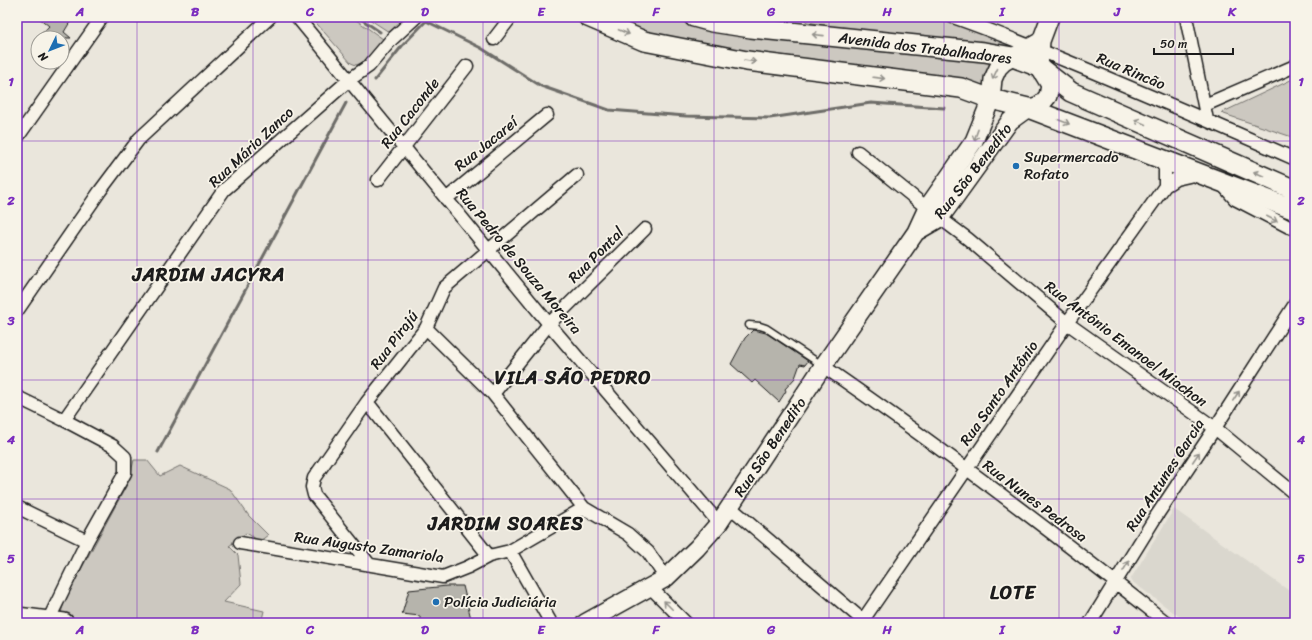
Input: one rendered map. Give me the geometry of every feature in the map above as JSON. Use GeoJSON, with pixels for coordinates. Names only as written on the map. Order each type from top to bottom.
{"type":"FeatureCollection","features":[{"type":"Feature","properties":{"kind":"main road"},"geometry":{"type":"LineString","coordinates":[[588,17],[644,41],[747,61],[961,88],[991,99],[1028,108],[1295,210]]}},
{"type":"Feature","properties":{"kind":"main road","name":"Avenida dos Trabalhadores"},"geometry":{"type":"LineString","coordinates":[[694,17],[712,22],[755,23],[1013,57],[1038,51],[1071,92],[1295,190]]}},
{"type":"Feature","properties":{"kind":"main road"},"geometry":{"type":"LineString","coordinates":[[1028,108],[1037,106],[1048,96],[1050,86],[1038,51],[1050,17]]}},
{"type":"Feature","properties":{"kind":"main road"},"geometry":{"type":"LineString","coordinates":[[991,99],[993,79],[998,68],[1004,62],[1013,57]]}},
{"type":"Feature","properties":{"kind":"main road","name":"Rua São Benedito"},"geometry":{"type":"LineString","coordinates":[[934,208],[974,142],[991,99]]}},
{"type":"Feature","properties":{"kind":"main road","name":"Rua São Benedito"},"geometry":{"type":"LineString","coordinates":[[585,623],[666,578],[697,548],[719,523],[823,366],[916,232],[934,208],[1010,122],[1028,108]]}},
{"type":"Feature","properties":{"kind":"main road"},"geometry":{"type":"LineString","coordinates":[[17,618],[56,622]]}},
{"type":"Feature","properties":{"kind":"street"},"geometry":{"type":"LineString","coordinates":[[17,138],[102,17]]}},
{"type":"Feature","properties":{"kind":"street"},"geometry":{"type":"LineString","coordinates":[[17,311],[100,191],[139,139],[270,17]]}},
{"type":"Feature","properties":{"kind":"street","name":"Rua Pedro de Souza Moreira"},"geometry":{"type":"LineString","coordinates":[[297,17],[549,324],[719,523]]}},
{"type":"Feature","properties":{"kind":"street","name":"Rua Mário Zanco"},"geometry":{"type":"LineString","coordinates":[[64,420],[224,190],[349,80],[369,66],[391,40],[416,17]]}},
{"type":"Feature","properties":{"kind":"street"},"geometry":{"type":"LineString","coordinates":[[494,39],[512,17]]}},
{"type":"Feature","properties":{"kind":"street","name":"Rua Rincão"},"geometry":{"type":"LineString","coordinates":[[953,17],[1207,120],[1295,159]]}},
{"type":"Feature","properties":{"kind":"street"},"geometry":{"type":"LineString","coordinates":[[1186,17],[1207,120]]}},
{"type":"Feature","properties":{"kind":"street","name":"Rua Caconde"},"geometry":{"type":"LineString","coordinates":[[378,180],[467,66]]}},
{"type":"Feature","properties":{"kind":"street"},"geometry":{"type":"LineString","coordinates":[[1205,105],[1295,66]]}},
{"type":"Feature","properties":{"kind":"street","name":"Rua Jacareí"},"geometry":{"type":"LineString","coordinates":[[446,198],[547,115]]}},
{"type":"Feature","properties":{"kind":"street","name":"Rua Antônio Emanoel Miachon"},"geometry":{"type":"LineString","coordinates":[[858,152],[934,208],[968,239],[1067,323],[1215,428],[1295,494]]}},
{"type":"Feature","properties":{"kind":"street"},"geometry":{"type":"LineString","coordinates":[[1158,158],[1165,168],[1165,186]]}},
{"type":"Feature","properties":{"kind":"street","name":"Rua Santo Antônio"},"geometry":{"type":"LineString","coordinates":[[865,622],[966,469],[1067,323],[1165,186],[1176,179],[1200,173]]}},
{"type":"Feature","properties":{"kind":"street","name":"Rua Pirajú"},"geometry":{"type":"LineString","coordinates":[[369,564],[314,495],[312,487],[314,478],[366,402],[426,328],[444,288],[577,175]]}},
{"type":"Feature","properties":{"kind":"street"},"geometry":{"type":"LineString","coordinates":[[1219,180],[1235,199],[1295,229]]}},
{"type":"Feature","properties":{"kind":"street","name":"Rua Pontal"},"geometry":{"type":"LineString","coordinates":[[494,394],[549,324],[645,229]]}},
{"type":"Feature","properties":{"kind":"street","name":"Rua Antunes Garcia"},"geometry":{"type":"LineString","coordinates":[[1090,623],[1155,518],[1295,304]]}},
{"type":"Feature","properties":{"kind":"street"},"geometry":{"type":"LineString","coordinates":[[426,328],[494,394],[584,508],[628,534],[648,552],[666,578]]}},
{"type":"Feature","properties":{"kind":"street","name":"Rua Nunes Pedrosa"},"geometry":{"type":"LineString","coordinates":[[823,366],[866,395],[966,469],[1116,582],[1167,623]]}},
{"type":"Feature","properties":{"kind":"street"},"geometry":{"type":"LineString","coordinates":[[17,397],[113,446],[125,457],[125,474],[87,541],[56,622]]}},
{"type":"Feature","properties":{"kind":"street"},"geometry":{"type":"LineString","coordinates":[[366,402],[489,556]]}},
{"type":"Feature","properties":{"kind":"street"},"geometry":{"type":"LineString","coordinates":[[17,507],[87,541]]}},
{"type":"Feature","properties":{"kind":"street"},"geometry":{"type":"LineString","coordinates":[[730,507],[865,622]]}},
{"type":"Feature","properties":{"kind":"street","name":"Rua Augusto Zamariola"},"geometry":{"type":"LineString","coordinates":[[240,543],[443,576],[468,567],[489,556],[510,551],[584,508]]}},
{"type":"Feature","properties":{"kind":"street"},"geometry":{"type":"LineString","coordinates":[[510,551],[551,623]]}},
{"type":"Feature","properties":{"kind":"street"},"geometry":{"type":"LineString","coordinates":[[650,587],[686,623]]}},
{"type":"Feature","properties":{"kind":"lane"},"geometry":{"type":"LineString","coordinates":[[749,325],[766,328],[823,366]]}},
{"type":"Feature","properties":{"kind":"shaded area"},"geometry":{"type":"Polygon","coordinates":[[[311,17],[352,17],[383,39],[368,58],[356,65],[351,63],[311,17]]]}},
{"type":"Feature","properties":{"kind":"shaded area"},"geometry":{"type":"Polygon","coordinates":[[[366,17],[407,17],[389,32],[366,17]]]}},
{"type":"Feature","properties":{"kind":"shaded area"},"geometry":{"type":"Polygon","coordinates":[[[599,17],[675,17],[746,31],[996,58],[986,91],[644,37],[599,17]]]}},
{"type":"Feature","properties":{"kind":"shaded area"},"geometry":{"type":"Polygon","coordinates":[[[801,17],[942,17],[1023,47],[1010,54],[835,27],[807,22],[801,17]]]}},
{"type":"Feature","properties":{"kind":"shaded area"},"geometry":{"type":"Polygon","coordinates":[[[1295,78],[1295,138],[1221,113],[1295,78]]]}},
{"type":"Feature","properties":{"kind":"shaded area"},"geometry":{"type":"Polygon","coordinates":[[[134,460],[147,460],[160,476],[180,466],[230,489],[249,516],[268,535],[260,541],[246,533],[229,546],[238,555],[241,584],[224,602],[264,611],[261,623],[100,623],[73,619],[61,613],[65,599],[129,481],[134,460]]]}},
{"type":"Feature","properties":{"kind":"shaded area"},"geometry":{"type":"Polygon","coordinates":[[[1174,509],[1295,595],[1295,613],[1288,623],[1188,623],[1130,580],[1174,509]]]}},
{"type":"Feature","properties":{"kind":"building"},"geometry":{"type":"Polygon","coordinates":[[[38,17],[73,17],[65,30],[45,30],[49,26],[38,17]]]}},
{"type":"Feature","properties":{"kind":"building"},"geometry":{"type":"Polygon","coordinates":[[[753,330],[766,333],[808,361],[805,365],[800,364],[795,378],[785,389],[786,391],[779,402],[755,380],[752,383],[731,364],[745,338],[753,330]]]}},
{"type":"Feature","properties":{"kind":"building","name":"Polícia Judiciária"},"geometry":{"type":"Polygon","coordinates":[[[463,586],[472,623],[420,623],[420,616],[402,614],[409,590],[463,586]]]}},
{"type":"Feature","properties":{"kind":"waterway"},"geometry":{"type":"LineString","coordinates":[[358,17],[380,32]]}},
{"type":"Feature","properties":{"kind":"waterway"},"geometry":{"type":"LineString","coordinates":[[375,80],[402,46],[426,21],[481,48],[541,86],[609,110],[686,116],[770,118],[871,103],[944,108]]}},
{"type":"Feature","properties":{"kind":"waterway"},"geometry":{"type":"LineString","coordinates":[[158,452],[346,103]]}},
{"type":"Feature","properties":{"kind":"place","name":"Supermercado Rofato"},"geometry":{"type":"Point","coordinates":[1016,166]}},
{"type":"Feature","properties":{"kind":"place","name":"Polícia Judiciária"},"geometry":{"type":"Point","coordinates":[436,602]}},
{"type":"Feature","properties":{"kind":"district","name":"JARDIM JACYRA"},"geometry":{"type":"Point","coordinates":[209,274]}},
{"type":"Feature","properties":{"kind":"district","name":"VILA SÃO PEDRO"},"geometry":{"type":"Point","coordinates":[573,377]}},
{"type":"Feature","properties":{"kind":"district","name":"JARDIM SOARES"},"geometry":{"type":"Point","coordinates":[506,523]}},
{"type":"Feature","properties":{"kind":"district","name":"LOTE"},"geometry":{"type":"Point","coordinates":[1013,592]}}]}
